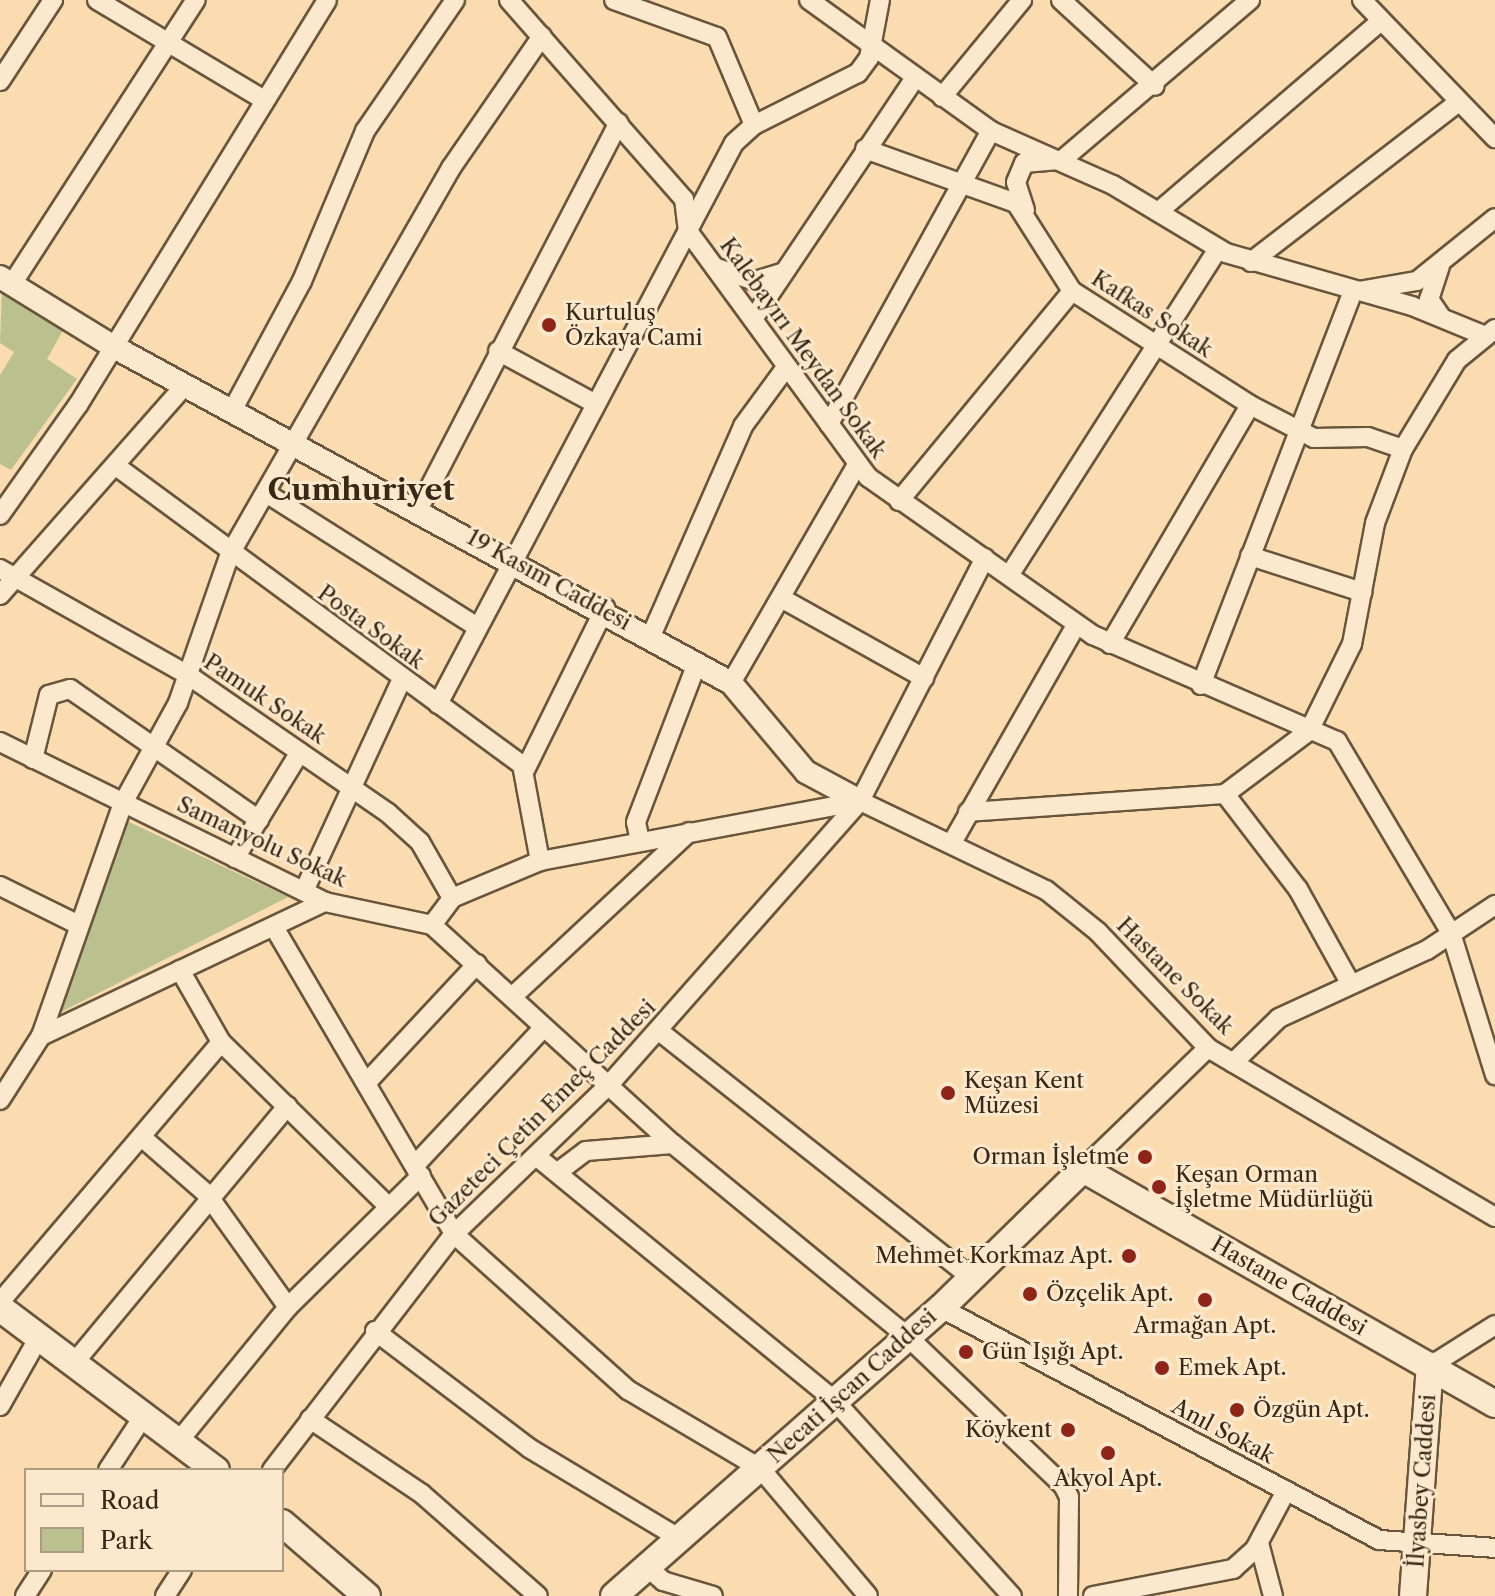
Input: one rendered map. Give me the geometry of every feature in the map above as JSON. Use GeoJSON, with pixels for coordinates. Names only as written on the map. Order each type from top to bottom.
{"type":"FeatureCollection","features":[{"type":"Feature","properties":{"kind":"main road","name":"Necati İşcan Caddesi"},"geometry":{"type":"LineString","coordinates":[[614,1596],[834,1400],[909,1338],[1086,1165]]}},
{"type":"Feature","properties":{"kind":"main road","name":"Hastane Caddesi"},"geometry":{"type":"LineString","coordinates":[[1086,1165],[1495,1394]]}},
{"type":"Feature","properties":{"kind":"main road"},"geometry":{"type":"LineString","coordinates":[[0,1308],[213,1468]]}},
{"type":"Feature","properties":{"kind":"main road","name":"Hastane Caddesi"},"geometry":{"type":"LineString","coordinates":[[1435,1363],[1495,1404]]}},
{"type":"Feature","properties":{"kind":"main road","name":"İlyasbey Caddesi"},"geometry":{"type":"LineString","coordinates":[[1413,1596],[1435,1363]]}},
{"type":"Feature","properties":{"kind":"main road"},"geometry":{"type":"LineString","coordinates":[[284,1525],[367,1596]]}},
{"type":"Feature","properties":{"kind":"street"},"geometry":{"type":"LineString","coordinates":[[0,81],[53,0]]}},
{"type":"Feature","properties":{"kind":"street"},"geometry":{"type":"LineString","coordinates":[[97,0],[169,40],[261,98]]}},
{"type":"Feature","properties":{"kind":"street"},"geometry":{"type":"LineString","coordinates":[[3,279],[196,0]]}},
{"type":"Feature","properties":{"kind":"street"},"geometry":{"type":"LineString","coordinates":[[0,515],[114,347],[261,98],[327,0]]}},
{"type":"Feature","properties":{"kind":"street"},"geometry":{"type":"LineString","coordinates":[[233,409],[302,281],[365,131],[455,0]]}},
{"type":"Feature","properties":{"kind":"street","name":"Kalebayırı Meydan Sokak"},"geometry":{"type":"LineString","coordinates":[[509,0],[686,202],[688,231],[857,465],[899,501],[1010,574],[1076,625],[1110,644],[1201,685],[1337,741],[1451,933],[1495,1075]]}},
{"type":"Feature","properties":{"kind":"street"},"geometry":{"type":"LineString","coordinates":[[614,0],[717,37],[754,125]]}},
{"type":"Feature","properties":{"kind":"street"},"geometry":{"type":"LineString","coordinates":[[809,0],[914,79],[991,131],[1022,159],[1062,160],[1158,212],[1218,249],[1251,262],[1489,332]]}},
{"type":"Feature","properties":{"kind":"street"},"geometry":{"type":"LineString","coordinates":[[438,704],[511,558],[734,143],[754,125],[843,86],[864,67],[872,47],[880,0]]}},
{"type":"Feature","properties":{"kind":"street"},"geometry":{"type":"LineString","coordinates":[[942,97],[1022,0]]}},
{"type":"Feature","properties":{"kind":"street"},"geometry":{"type":"LineString","coordinates":[[1061,0],[1155,86]]}},
{"type":"Feature","properties":{"kind":"street"},"geometry":{"type":"LineString","coordinates":[[1062,160],[1155,86],[1250,0]]}},
{"type":"Feature","properties":{"kind":"street"},"geometry":{"type":"LineString","coordinates":[[1365,1],[1380,22],[1456,104],[1495,138]]}},
{"type":"Feature","properties":{"kind":"street"},"geometry":{"type":"LineString","coordinates":[[1158,212],[1380,22]]}},
{"type":"Feature","properties":{"kind":"street"},"geometry":{"type":"LineString","coordinates":[[0,1100],[41,1036],[77,924],[123,803],[154,748],[188,675],[230,554],[297,445],[451,168],[542,36]]}},
{"type":"Feature","properties":{"kind":"street"},"geometry":{"type":"LineString","coordinates":[[753,319],[914,79]]}},
{"type":"Feature","properties":{"kind":"street"},"geometry":{"type":"LineString","coordinates":[[1251,262],[1456,104]]}},
{"type":"Feature","properties":{"kind":"street"},"geometry":{"type":"LineString","coordinates":[[418,510],[619,123]]}},
{"type":"Feature","properties":{"kind":"street"},"geometry":{"type":"LineString","coordinates":[[829,424],[957,182],[991,131]]}},
{"type":"Feature","properties":{"kind":"street","name":"Kafkas Sokak"},"geometry":{"type":"LineString","coordinates":[[865,149],[1008,199],[1027,215],[1072,291],[1250,405],[1321,439],[1377,438],[1403,449]]}},
{"type":"Feature","properties":{"kind":"street"},"geometry":{"type":"LineString","coordinates":[[957,182],[994,189],[1022,159]]}},
{"type":"Feature","properties":{"kind":"street"},"geometry":{"type":"LineString","coordinates":[[1022,159],[1027,215]]}},
{"type":"Feature","properties":{"kind":"street"},"geometry":{"type":"LineString","coordinates":[[1353,292],[1411,284],[1442,263],[1495,218]]}},
{"type":"Feature","properties":{"kind":"street"},"geometry":{"type":"LineString","coordinates":[[1010,574],[1218,249]]}},
{"type":"Feature","properties":{"kind":"street"},"geometry":{"type":"LineString","coordinates":[[1441,317],[1429,299],[1442,263]]}},
{"type":"Feature","properties":{"kind":"street"},"geometry":{"type":"LineString","coordinates":[[714,266],[755,281],[784,271]]}},
{"type":"Feature","properties":{"kind":"street","name":"19 Kasım Caddesi"},"geometry":{"type":"LineString","coordinates":[[3,279],[114,347],[605,608],[731,683],[806,772],[860,801]]}},
{"type":"Feature","properties":{"kind":"street"},"geometry":{"type":"LineString","coordinates":[[899,501],[1072,291]]}},
{"type":"Feature","properties":{"kind":"street"},"geometry":{"type":"LineString","coordinates":[[1201,685],[1353,292]]}},
{"type":"Feature","properties":{"kind":"street"},"geometry":{"type":"LineString","coordinates":[[968,812],[1225,794],[1309,731],[1352,644],[1378,512],[1403,449],[1457,360],[1489,332]]}},
{"type":"Feature","properties":{"kind":"street"},"geometry":{"type":"LineString","coordinates":[[498,351],[596,404]]}},
{"type":"Feature","properties":{"kind":"street"},"geometry":{"type":"LineString","coordinates":[[651,636],[743,426],[787,366]]}},
{"type":"Feature","properties":{"kind":"street"},"geometry":{"type":"LineString","coordinates":[[0,595],[186,384]]}},
{"type":"Feature","properties":{"kind":"street"},"geometry":{"type":"LineString","coordinates":[[1110,644],[1250,405]]}},
{"type":"Feature","properties":{"kind":"street"},"geometry":{"type":"LineString","coordinates":[[731,683],[857,465]]}},
{"type":"Feature","properties":{"kind":"street","name":"Posta Sokak"},"geometry":{"type":"LineString","coordinates":[[116,466],[230,554],[525,770]]}},
{"type":"Feature","properties":{"kind":"street"},"geometry":{"type":"LineString","coordinates":[[266,493],[477,627]]}},
{"type":"Feature","properties":{"kind":"street"},"geometry":{"type":"LineString","coordinates":[[1250,556],[1362,592]]}},
{"type":"Feature","properties":{"kind":"street","name":"Gazeteci Çetin Emeç Caddesi"},"geometry":{"type":"LineString","coordinates":[[273,1468],[375,1331],[454,1234],[608,1086],[860,801],[985,558]]}},
{"type":"Feature","properties":{"kind":"street","name":"Pamuk Sokak"},"geometry":{"type":"LineString","coordinates":[[0,569],[19,575],[188,675],[355,790],[413,834],[452,898]]}},
{"type":"Feature","properties":{"kind":"street"},"geometry":{"type":"LineString","coordinates":[[781,598],[924,678]]}},
{"type":"Feature","properties":{"kind":"street"},"geometry":{"type":"LineString","coordinates":[[540,861],[525,770],[605,608]]}},
{"type":"Feature","properties":{"kind":"street"},"geometry":{"type":"LineString","coordinates":[[953,841],[1076,625]]}},
{"type":"Feature","properties":{"kind":"street"},"geometry":{"type":"LineString","coordinates":[[640,841],[636,822],[697,663]]}},
{"type":"Feature","properties":{"kind":"street"},"geometry":{"type":"LineString","coordinates":[[304,891],[355,790],[402,679]]}},
{"type":"Feature","properties":{"kind":"street"},"geometry":{"type":"LineString","coordinates":[[33,759],[49,695],[63,688],[259,820]]}},
{"type":"Feature","properties":{"kind":"street","name":"Samanyolu Sokak"},"geometry":{"type":"LineString","coordinates":[[0,742],[325,902],[432,925],[673,1144],[909,1338],[1067,1490],[1068,1596]]}},
{"type":"Feature","properties":{"kind":"street"},"geometry":{"type":"LineString","coordinates":[[235,858],[300,752]]}},
{"type":"Feature","properties":{"kind":"street"},"geometry":{"type":"LineString","coordinates":[[801,808],[811,793],[806,772]]}},
{"type":"Feature","properties":{"kind":"street"},"geometry":{"type":"LineString","coordinates":[[1225,794],[1298,889],[1350,983]]}},
{"type":"Feature","properties":{"kind":"street"},"geometry":{"type":"LineString","coordinates":[[432,925],[452,898],[540,861],[801,808],[860,801]]}},
{"type":"Feature","properties":{"kind":"street","name":"Hastane Sokak"},"geometry":{"type":"LineString","coordinates":[[860,801],[953,841],[1071,909],[1208,1048],[1495,1217]]}},
{"type":"Feature","properties":{"kind":"street"},"geometry":{"type":"LineString","coordinates":[[512,997],[690,831]]}},
{"type":"Feature","properties":{"kind":"street"},"geometry":{"type":"LineString","coordinates":[[0,886],[77,924]]}},
{"type":"Feature","properties":{"kind":"street"},"geometry":{"type":"LineString","coordinates":[[41,1036],[325,902]]}},
{"type":"Feature","properties":{"kind":"street"},"geometry":{"type":"LineString","coordinates":[[1233,1063],[1266,1026],[1451,933],[1495,905]]}},
{"type":"Feature","properties":{"kind":"street"},"geometry":{"type":"LineString","coordinates":[[274,927],[368,1081],[454,1234],[628,1390],[760,1468],[868,1596]]}},
{"type":"Feature","properties":{"kind":"street"},"geometry":{"type":"LineString","coordinates":[[368,1081],[477,964]]}},
{"type":"Feature","properties":{"kind":"street"},"geometry":{"type":"LineString","coordinates":[[180,970],[221,1042],[386,1204]]}},
{"type":"Feature","properties":{"kind":"street"},"geometry":{"type":"LineString","coordinates":[[178,1442],[288,1307],[418,1170],[544,1027]]}},
{"type":"Feature","properties":{"kind":"street"},"geometry":{"type":"LineString","coordinates":[[659,1031],[972,1278]]}},
{"type":"Feature","properties":{"kind":"street"},"geometry":{"type":"LineString","coordinates":[[0,1302],[145,1140],[221,1042]]}},
{"type":"Feature","properties":{"kind":"street"},"geometry":{"type":"LineString","coordinates":[[1086,1165],[1208,1048]]}},
{"type":"Feature","properties":{"kind":"street"},"geometry":{"type":"LineString","coordinates":[[74,1363],[207,1194],[287,1106]]}},
{"type":"Feature","properties":{"kind":"street"},"geometry":{"type":"LineString","coordinates":[[145,1140],[207,1194],[288,1307]]}},
{"type":"Feature","properties":{"kind":"street"},"geometry":{"type":"LineString","coordinates":[[558,1172],[586,1151],[673,1144]]}},
{"type":"Feature","properties":{"kind":"street"},"geometry":{"type":"LineString","coordinates":[[536,1156],[834,1400],[1012,1596]]}},
{"type":"Feature","properties":{"kind":"street","name":"Anıl Sokak"},"geometry":{"type":"LineString","coordinates":[[941,1308],[1379,1540],[1417,1548],[1495,1548]]}},
{"type":"Feature","properties":{"kind":"street"},"geometry":{"type":"LineString","coordinates":[[1435,1363],[1495,1325]]}},
{"type":"Feature","properties":{"kind":"street"},"geometry":{"type":"LineString","coordinates":[[375,1331],[529,1448],[679,1538]]}},
{"type":"Feature","properties":{"kind":"street"},"geometry":{"type":"LineString","coordinates":[[0,1406],[39,1337]]}},
{"type":"Feature","properties":{"kind":"street"},"geometry":{"type":"LineString","coordinates":[[109,1468],[143,1417]]}},
{"type":"Feature","properties":{"kind":"street"},"geometry":{"type":"LineString","coordinates":[[310,1419],[422,1494],[538,1596]]}},
{"type":"Feature","properties":{"kind":"street"},"geometry":{"type":"LineString","coordinates":[[1093,1596],[1208,1576],[1240,1565],[1259,1543],[1286,1491]]}},
{"type":"Feature","properties":{"kind":"street"},"geometry":{"type":"LineString","coordinates":[[1259,1543],[1273,1596]]}},
{"type":"Feature","properties":{"kind":"street"},"geometry":{"type":"LineString","coordinates":[[646,1566],[663,1581],[713,1596]]}},
{"type":"Feature","properties":{"kind":"street"},"geometry":{"type":"LineString","coordinates":[[25,1596],[41,1572]]}},
{"type":"Feature","properties":{"kind":"street"},"geometry":{"type":"LineString","coordinates":[[165,1596],[181,1572]]}},
{"type":"Feature","properties":{"kind":"street"},"geometry":{"type":"LineString","coordinates":[[1201,1596],[1208,1576]]}},
{"type":"Feature","properties":{"kind":"green space"},"geometry":{"type":"Polygon","coordinates":[[[2,288],[66,325],[47,359],[77,379],[11,470],[0,464],[0,375],[14,352],[0,343],[2,288]]]}},
{"type":"Feature","properties":{"kind":"green space"},"geometry":{"type":"Polygon","coordinates":[[[127,821],[288,897],[59,1013],[127,821]]]}},
{"type":"Feature","properties":{"kind":"place","name":"Kurtuluş Özkaya Cami"},"geometry":{"type":"Point","coordinates":[549,325]}},
{"type":"Feature","properties":{"kind":"place","name":"Keşan Kent Müzesi"},"geometry":{"type":"Point","coordinates":[948,1093]}},
{"type":"Feature","properties":{"kind":"place","name":"Orman İşletme"},"geometry":{"type":"Point","coordinates":[1145,1157]}},
{"type":"Feature","properties":{"kind":"place","name":"Keşan Orman İşletme Müdürlüğü"},"geometry":{"type":"Point","coordinates":[1159,1187]}},
{"type":"Feature","properties":{"kind":"place","name":"Mehmet Korkmaz Apt."},"geometry":{"type":"Point","coordinates":[1129,1256]}},
{"type":"Feature","properties":{"kind":"place","name":"Özçelik Apt."},"geometry":{"type":"Point","coordinates":[1030,1294]}},
{"type":"Feature","properties":{"kind":"place","name":"Armağan Apt."},"geometry":{"type":"Point","coordinates":[1205,1300]}},
{"type":"Feature","properties":{"kind":"place","name":"Gün Işığı Apt."},"geometry":{"type":"Point","coordinates":[966,1352]}},
{"type":"Feature","properties":{"kind":"place","name":"Emek Apt."},"geometry":{"type":"Point","coordinates":[1162,1368]}},
{"type":"Feature","properties":{"kind":"place","name":"Özgün Apt."},"geometry":{"type":"Point","coordinates":[1237,1410]}},
{"type":"Feature","properties":{"kind":"place","name":"Köykent"},"geometry":{"type":"Point","coordinates":[1068,1430]}},
{"type":"Feature","properties":{"kind":"place","name":"Akyol Apt."},"geometry":{"type":"Point","coordinates":[1108,1453]}},
{"type":"Feature","properties":{"kind":"district","name":"Cumhuriyet"},"geometry":{"type":"Point","coordinates":[361,490]}}]}
